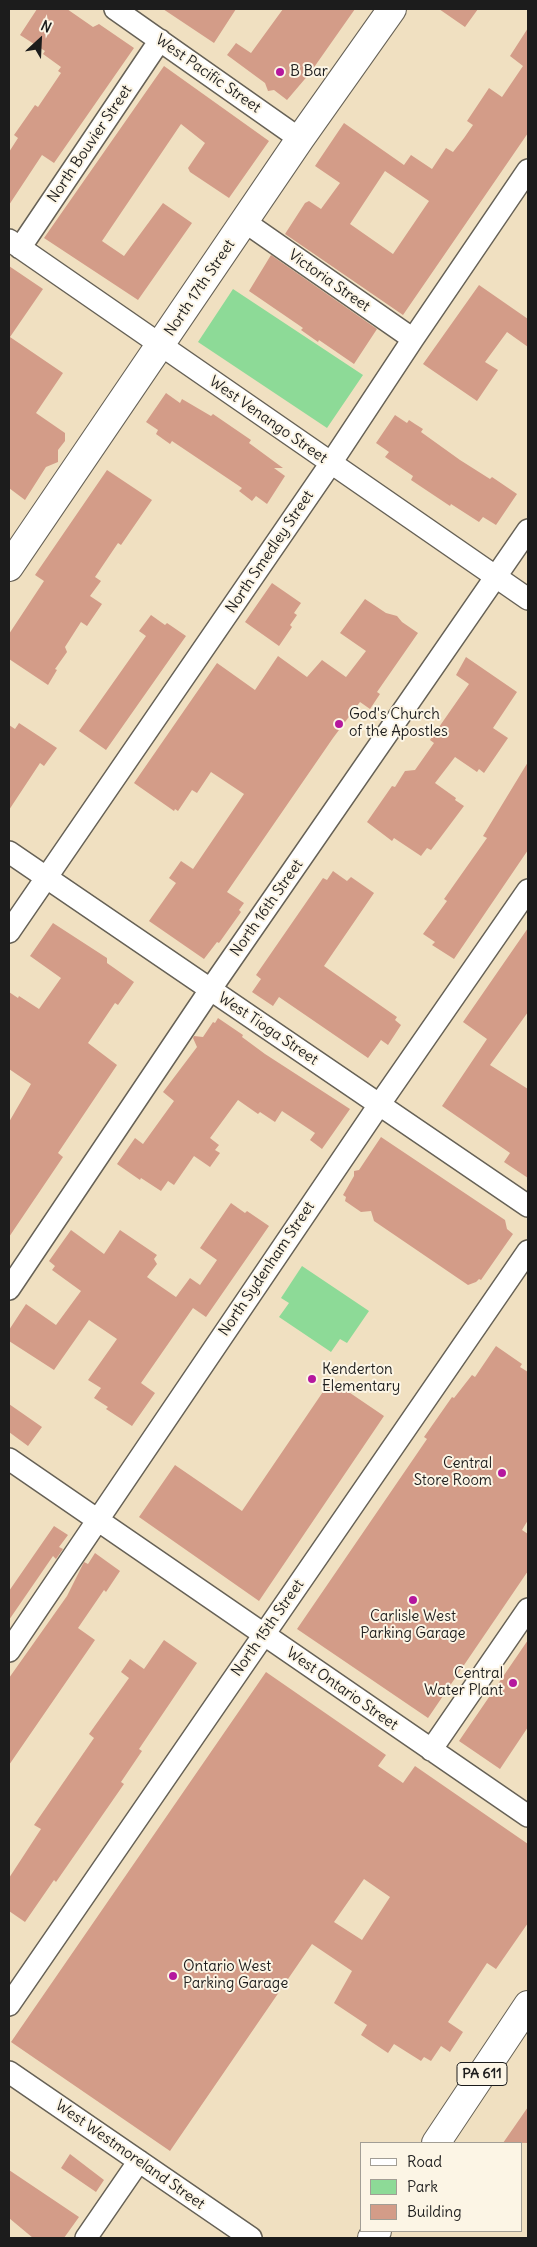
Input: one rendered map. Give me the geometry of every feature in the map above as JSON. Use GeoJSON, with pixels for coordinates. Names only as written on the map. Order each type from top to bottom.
{"type":"FeatureCollection","features":[{"type":"Feature","properties":{"kind":"street","name":"West Pacific Street"},"geometry":{"type":"LineString","coordinates":[[115,9],[300,139]]}},
{"type":"Feature","properties":{"kind":"street","name":"North 17th Street"},"geometry":{"type":"LineString","coordinates":[[12,558],[161,345],[300,139],[392,9]]}},
{"type":"Feature","properties":{"kind":"street","name":"North Bouvier Street"},"geometry":{"type":"LineString","coordinates":[[14,244],[160,40]]}},
{"type":"Feature","properties":{"kind":"street","name":"North Smedley Street"},"geometry":{"type":"LineString","coordinates":[[9,932],[331,463],[528,170]]}},
{"type":"Feature","properties":{"kind":"street","name":"Victoria Street"},"geometry":{"type":"LineString","coordinates":[[245,222],[413,339]]}},
{"type":"Feature","properties":{"kind":"street","name":"West Venango Street"},"geometry":{"type":"LineString","coordinates":[[14,244],[528,599]]}},
{"type":"Feature","properties":{"kind":"street","name":"North 16th Street"},"geometry":{"type":"LineString","coordinates":[[9,1289],[210,990],[528,530]]}},
{"type":"Feature","properties":{"kind":"street","name":"West Tioga Street"},"geometry":{"type":"LineString","coordinates":[[9,852],[528,1206]]}},
{"type":"Feature","properties":{"kind":"street","name":"North Sydenham Street"},"geometry":{"type":"LineString","coordinates":[[9,1651],[96,1520],[528,890]]}},
{"type":"Feature","properties":{"kind":"street","name":"North 15th Street"},"geometry":{"type":"LineString","coordinates":[[9,2005],[528,1251]]}},
{"type":"Feature","properties":{"kind":"street","name":"West Ontario Street"},"geometry":{"type":"LineString","coordinates":[[9,1459],[528,1816]]}},
{"type":"Feature","properties":{"kind":"street"},"geometry":{"type":"LineString","coordinates":[[431,1750],[528,1608]]}},
{"type":"Feature","properties":{"kind":"street","name":"PA 611"},"geometry":{"type":"LineString","coordinates":[[437,2142],[528,2006]]}},
{"type":"Feature","properties":{"kind":"street","name":"West Westmoreland Street"},"geometry":{"type":"LineString","coordinates":[[9,2072],[251,2238]]}},
{"type":"Feature","properties":{"kind":"street"},"geometry":{"type":"LineString","coordinates":[[86,2238],[139,2161]]}},
{"type":"Feature","properties":{"kind":"green space"},"geometry":{"type":"Polygon","coordinates":[[[233,289],[363,375],[327,428],[198,342],[233,289]]]}},
{"type":"Feature","properties":{"kind":"green space"},"geometry":{"type":"Polygon","coordinates":[[[302,1266],[369,1311],[347,1343],[340,1339],[331,1352],[279,1317],[289,1303],[281,1298],[302,1266]]]}},
{"type":"Feature","properties":{"kind":"building"},"geometry":{"type":"Polygon","coordinates":[[[37,9],[67,9],[93,27],[99,24],[134,48],[54,163],[42,155],[9,205],[9,152],[18,138],[14,135],[35,105],[38,107],[61,73],[58,71],[61,67],[43,54],[45,51],[20,35],[37,9]]]}},
{"type":"Feature","properties":{"kind":"building"},"geometry":{"type":"Polygon","coordinates":[[[163,9],[236,9],[214,43],[163,9]]]}},
{"type":"Feature","properties":{"kind":"building"},"geometry":{"type":"Polygon","coordinates":[[[283,9],[355,9],[310,73],[287,100],[274,90],[268,91],[265,83],[227,55],[236,43],[251,53],[283,9]]]}},
{"type":"Feature","properties":{"kind":"building"},"geometry":{"type":"Polygon","coordinates":[[[439,9],[478,9],[465,27],[439,9]]]}},
{"type":"Feature","properties":{"kind":"building"},"geometry":{"type":"Polygon","coordinates":[[[528,28],[528,133],[403,315],[285,234],[305,203],[309,201],[321,209],[340,183],[315,166],[344,123],[404,165],[411,155],[432,169],[446,148],[453,152],[464,138],[473,125],[467,121],[489,88],[502,97],[523,66],[510,56],[528,28]],[[385,171],[350,224],[393,254],[429,201],[385,171]]]}},
{"type":"Feature","properties":{"kind":"building"},"geometry":{"type":"Polygon","coordinates":[[[164,66],[269,141],[229,198],[190,172],[188,168],[205,143],[181,124],[102,241],[124,256],[163,203],[192,223],[138,300],[44,238],[164,66]]]}},
{"type":"Feature","properties":{"kind":"building"},"geometry":{"type":"Polygon","coordinates":[[[271,255],[377,329],[354,364],[319,340],[318,342],[301,330],[303,328],[249,291],[271,255]]]}},
{"type":"Feature","properties":{"kind":"building"},"geometry":{"type":"Polygon","coordinates":[[[9,266],[43,289],[10,337],[63,373],[36,413],[65,433],[65,441],[58,450],[58,462],[46,467],[25,500],[9,488],[9,266]]]}},
{"type":"Feature","properties":{"kind":"building"},"geometry":{"type":"Polygon","coordinates":[[[479,285],[528,319],[528,347],[507,332],[485,362],[498,370],[477,401],[423,364],[479,285]]]}},
{"type":"Feature","properties":{"kind":"building"},"geometry":{"type":"Polygon","coordinates":[[[166,393],[180,403],[182,399],[211,416],[213,414],[251,440],[249,443],[283,468],[274,468],[285,476],[267,504],[256,496],[252,501],[239,491],[242,488],[172,441],[170,444],[156,434],[158,430],[146,422],[166,393]]]}},
{"type":"Feature","properties":{"kind":"building"},"geometry":{"type":"Polygon","coordinates":[[[395,415],[407,423],[409,420],[423,429],[421,432],[460,460],[490,479],[492,477],[517,494],[496,525],[483,517],[479,522],[451,504],[450,506],[411,480],[413,476],[385,457],[389,452],[376,443],[395,415]]]}},
{"type":"Feature","properties":{"kind":"building"},"geometry":{"type":"Polygon","coordinates":[[[107,470],[152,500],[121,545],[118,543],[95,577],[101,581],[90,596],[102,604],[87,626],[81,622],[65,647],[67,652],[55,669],[57,670],[48,685],[9,659],[9,634],[44,581],[35,575],[107,470]]]}},
{"type":"Feature","properties":{"kind":"building"},"geometry":{"type":"Polygon","coordinates":[[[272,583],[301,603],[294,613],[297,615],[290,625],[292,627],[279,646],[245,622],[272,583]]]}},
{"type":"Feature","properties":{"kind":"building"},"geometry":{"type":"Polygon","coordinates":[[[365,599],[386,613],[397,616],[402,622],[418,633],[377,692],[380,694],[370,709],[360,702],[227,892],[244,903],[239,910],[241,912],[219,943],[217,942],[204,959],[149,921],[176,883],[169,878],[181,861],[193,869],[244,794],[211,772],[197,793],[192,790],[178,811],[175,809],[174,811],[134,783],[217,663],[255,690],[278,656],[307,677],[322,660],[346,677],[366,651],[340,633],[365,599]]]}},
{"type":"Feature","properties":{"kind":"building"},"geometry":{"type":"Polygon","coordinates":[[[151,615],[186,636],[106,750],[79,731],[146,636],[139,631],[151,615]]]}},
{"type":"Feature","properties":{"kind":"building"},"geometry":{"type":"Polygon","coordinates":[[[466,657],[517,692],[493,728],[508,738],[484,773],[479,769],[477,772],[455,757],[435,783],[464,806],[431,850],[427,848],[421,856],[394,838],[392,841],[367,822],[392,786],[395,787],[405,771],[415,770],[434,743],[430,740],[469,684],[456,675],[466,657]]]}},
{"type":"Feature","properties":{"kind":"building"},"geometry":{"type":"Polygon","coordinates":[[[19,723],[57,748],[44,766],[40,763],[9,810],[9,725],[15,729],[19,723]]]}},
{"type":"Feature","properties":{"kind":"building"},"geometry":{"type":"Polygon","coordinates":[[[528,762],[528,850],[454,959],[432,945],[435,942],[423,934],[447,901],[444,899],[487,838],[483,836],[528,762]]]}},
{"type":"Feature","properties":{"kind":"building"},"geometry":{"type":"Polygon","coordinates":[[[333,871],[347,881],[351,877],[374,893],[324,966],[397,1017],[395,1020],[401,1025],[388,1045],[381,1040],[368,1058],[279,997],[273,1006],[252,992],[261,979],[256,975],[323,878],[327,880],[333,871]]]}},
{"type":"Feature","properties":{"kind":"building"},"geometry":{"type":"Polygon","coordinates":[[[53,923],[107,958],[107,963],[134,982],[118,1005],[115,1003],[88,1043],[117,1065],[58,1153],[63,1157],[9,1237],[9,1122],[31,1084],[9,1069],[9,992],[39,1009],[61,978],[30,956],[53,923]]]}},
{"type":"Feature","properties":{"kind":"building"},"geometry":{"type":"Polygon","coordinates":[[[528,928],[528,1012],[490,1065],[528,1089],[528,1178],[504,1162],[510,1153],[442,1106],[487,1039],[463,1022],[528,928]]]}},
{"type":"Feature","properties":{"kind":"building"},"geometry":{"type":"Polygon","coordinates":[[[218,1018],[243,1035],[242,1037],[265,1054],[350,1109],[322,1149],[310,1140],[315,1133],[282,1111],[275,1122],[260,1112],[258,1114],[238,1100],[210,1138],[219,1145],[215,1150],[220,1153],[210,1167],[194,1156],[174,1185],[168,1181],[161,1191],[141,1178],[140,1180],[117,1164],[135,1138],[143,1144],[174,1101],[163,1092],[197,1047],[194,1036],[203,1037],[218,1018]]]}},
{"type":"Feature","properties":{"kind":"building"},"geometry":{"type":"Polygon","coordinates":[[[381,1137],[505,1220],[507,1229],[513,1234],[481,1280],[479,1279],[468,1285],[374,1221],[371,1211],[361,1212],[345,1201],[346,1197],[343,1195],[354,1176],[354,1171],[359,1170],[381,1137]]]}},
{"type":"Feature","properties":{"kind":"building"},"geometry":{"type":"Polygon","coordinates":[[[231,1203],[269,1226],[206,1317],[193,1308],[141,1383],[155,1393],[132,1426],[106,1409],[108,1407],[94,1398],[101,1388],[88,1380],[117,1339],[89,1320],[54,1370],[9,1341],[9,1330],[26,1304],[56,1325],[81,1291],[52,1270],[55,1266],[49,1261],[71,1230],[104,1254],[120,1230],[157,1255],[154,1259],[157,1264],[147,1277],[176,1297],[190,1278],[200,1285],[217,1260],[200,1248],[231,1203]]]}},
{"type":"Feature","properties":{"kind":"building","name":"Carlisle West Parking Garage"},"geometry":{"type":"Polygon","coordinates":[[[496,1346],[522,1364],[520,1367],[528,1372],[528,1520],[522,1530],[528,1534],[528,1571],[428,1718],[297,1629],[427,1439],[424,1437],[452,1397],[454,1398],[472,1375],[475,1377],[496,1346]]]}},
{"type":"Feature","properties":{"kind":"building","name":"Kenderton Elementary"},"geometry":{"type":"Polygon","coordinates":[[[331,1380],[384,1416],[259,1601],[139,1517],[175,1465],[242,1511],[331,1380]]]}},
{"type":"Feature","properties":{"kind":"building"},"geometry":{"type":"Polygon","coordinates":[[[9,1404],[42,1427],[28,1446],[9,1432],[9,1404]]]}},
{"type":"Feature","properties":{"kind":"building"},"geometry":{"type":"Polygon","coordinates":[[[54,1526],[68,1535],[59,1547],[63,1549],[56,1559],[53,1556],[9,1620],[9,1591],[54,1526]]]}},
{"type":"Feature","properties":{"kind":"building"},"geometry":{"type":"Polygon","coordinates":[[[95,1553],[120,1571],[106,1592],[104,1590],[78,1628],[95,1640],[9,1765],[9,1678],[67,1596],[84,1562],[88,1564],[95,1553]]]}},
{"type":"Feature","properties":{"kind":"building"},"geometry":{"type":"Polygon","coordinates":[[[164,1640],[197,1663],[139,1749],[142,1751],[121,1782],[124,1784],[56,1882],[54,1880],[25,1922],[9,1911],[9,1878],[41,1829],[34,1825],[94,1738],[89,1734],[129,1678],[121,1672],[130,1659],[144,1669],[164,1640]]]}},
{"type":"Feature","properties":{"kind":"building","name":"Central Water Plant"},"geometry":{"type":"Polygon","coordinates":[[[528,1640],[528,1727],[500,1769],[459,1741],[528,1640]]]}},
{"type":"Feature","properties":{"kind":"building","name":"Ontario West Parking Garage"},"geometry":{"type":"Polygon","coordinates":[[[266,1672],[386,1755],[378,1766],[403,1783],[415,1766],[528,1844],[528,1923],[496,1969],[487,1963],[448,2022],[463,2032],[450,2052],[441,2046],[431,2061],[424,2057],[421,2061],[394,2044],[388,2053],[361,2035],[367,2025],[334,2003],[352,1971],[312,1944],[170,2151],[11,2042],[266,1672]],[[364,1879],[334,1922],[362,1940],[390,1897],[364,1879]]]}},
{"type":"Feature","properties":{"kind":"building"},"geometry":{"type":"Polygon","coordinates":[[[528,2107],[528,2143],[504,2142],[528,2107]]]}},
{"type":"Feature","properties":{"kind":"building"},"geometry":{"type":"Polygon","coordinates":[[[70,2154],[104,2180],[96,2192],[61,2168],[70,2154]]]}},
{"type":"Feature","properties":{"kind":"building"},"geometry":{"type":"Polygon","coordinates":[[[9,2170],[79,2217],[64,2238],[33,2238],[9,2218],[9,2170]]]}},
{"type":"Feature","properties":{"kind":"place","name":"B Bar"},"geometry":{"type":"Point","coordinates":[280,72]}},
{"type":"Feature","properties":{"kind":"place","name":"God's Church of the Apostles"},"geometry":{"type":"Point","coordinates":[339,724]}},
{"type":"Feature","properties":{"kind":"place","name":"Kenderton Elementary"},"geometry":{"type":"Point","coordinates":[312,1379]}},
{"type":"Feature","properties":{"kind":"place","name":"Central Store Room"},"geometry":{"type":"Point","coordinates":[502,1473]}},
{"type":"Feature","properties":{"kind":"place","name":"Carlisle West Parking Garage"},"geometry":{"type":"Point","coordinates":[413,1600]}},
{"type":"Feature","properties":{"kind":"place","name":"Central Water Plant"},"geometry":{"type":"Point","coordinates":[513,1683]}},
{"type":"Feature","properties":{"kind":"place","name":"Ontario West Parking Garage"},"geometry":{"type":"Point","coordinates":[173,1976]}}]}
